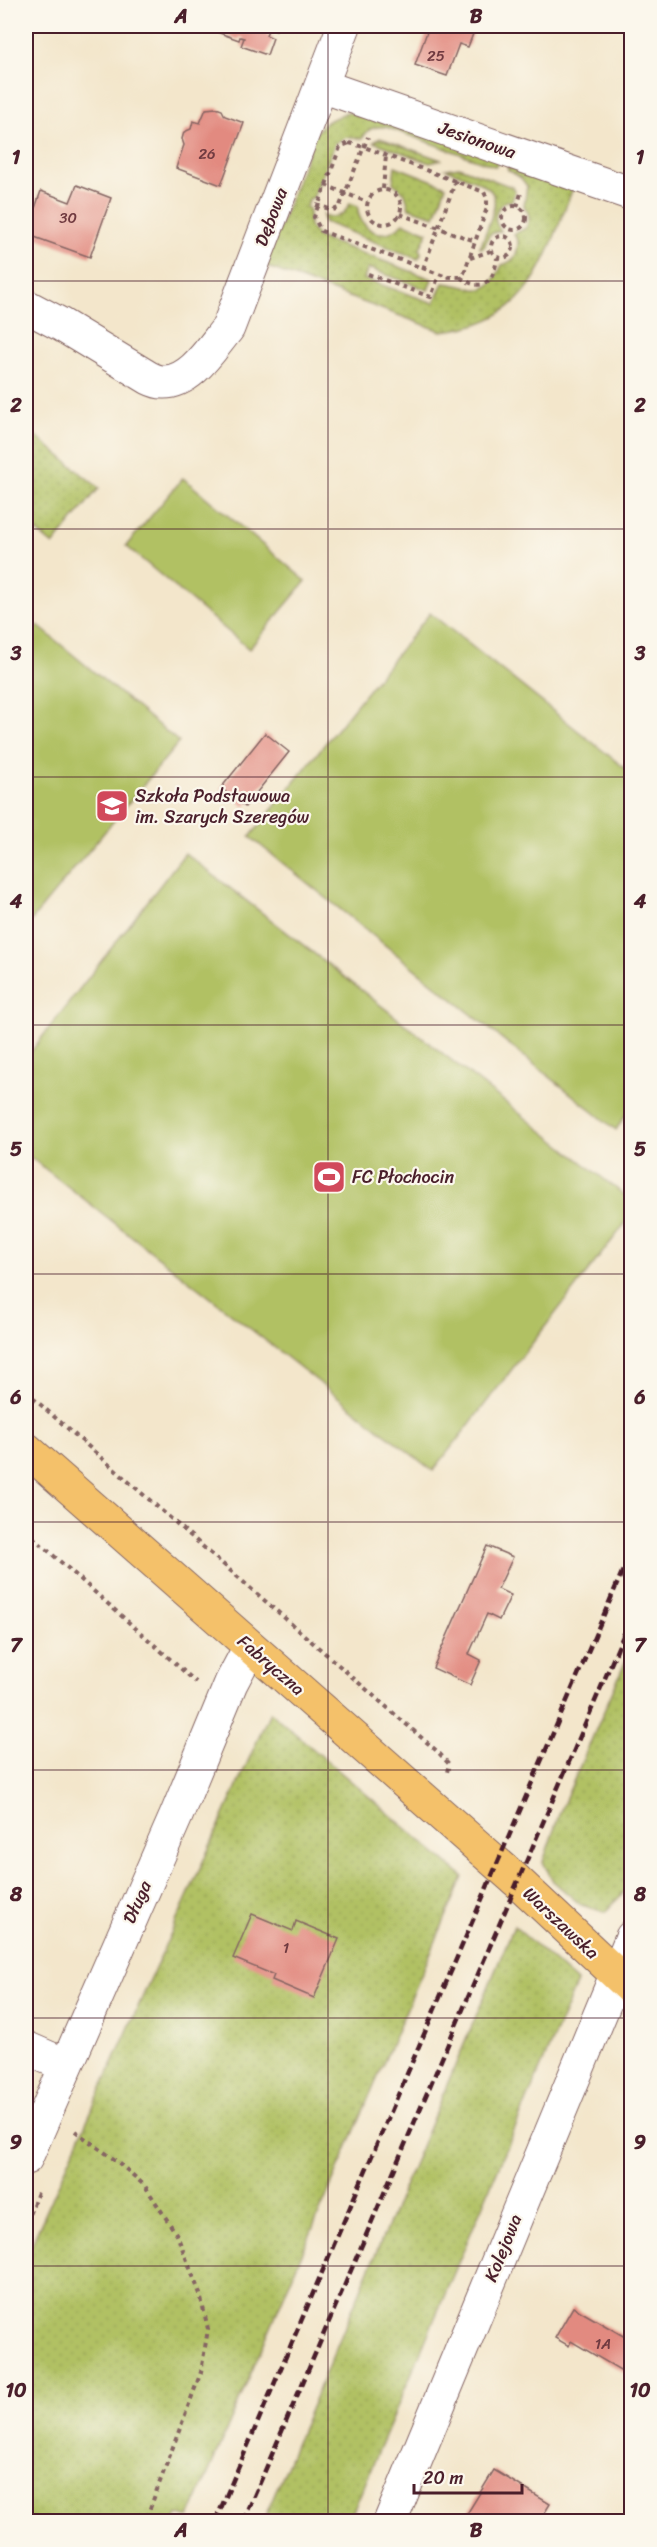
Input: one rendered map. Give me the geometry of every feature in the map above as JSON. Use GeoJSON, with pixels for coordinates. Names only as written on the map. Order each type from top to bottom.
{"type":"FeatureCollection","features":[{"type":"Feature","properties":{"kind":"main road","name":"Fabryczna"},"geometry":{"type":"LineString","coordinates":[[26,1449],[517,1881]]}},
{"type":"Feature","properties":{"kind":"main road","name":"Warszawska"},"geometry":{"type":"LineString","coordinates":[[517,1881],[624,1982]]}},
{"type":"Feature","properties":{"kind":"street","name":"Dębowa"},"geometry":{"type":"LineString","coordinates":[[26,306],[149,378],[164,382],[181,378],[200,363],[228,328],[344,26]]}},
{"type":"Feature","properties":{"kind":"street","name":"Jesionowa"},"geometry":{"type":"LineString","coordinates":[[322,86],[632,194]]}},
{"type":"Feature","properties":{"kind":"street","name":"Długa"},"geometry":{"type":"LineString","coordinates":[[26,2158],[222,1705],[250,1647]]}},
{"type":"Feature","properties":{"kind":"street","name":"Kolejowa"},"geometry":{"type":"LineString","coordinates":[[390,2522],[624,1982],[632,1937]]}},
{"type":"Feature","properties":{"kind":"street"},"geometry":{"type":"LineString","coordinates":[[26,2048],[65,2065]]}},
{"type":"Feature","properties":{"kind":"path"},"geometry":{"type":"LineString","coordinates":[[309,203],[333,210],[339,208],[347,194],[367,138],[372,133]]}},
{"type":"Feature","properties":{"kind":"path"},"geometry":{"type":"LineString","coordinates":[[460,277],[487,208],[487,198],[484,192],[364,147],[349,143],[340,147],[314,217],[321,231],[423,269],[460,277],[476,286],[490,280],[496,268],[497,258]]}},
{"type":"Feature","properties":{"kind":"path"},"geometry":{"type":"LineString","coordinates":[[383,189],[386,155]]}},
{"type":"Feature","properties":{"kind":"path"},"geometry":{"type":"LineString","coordinates":[[423,269],[456,180]]}},
{"type":"Feature","properties":{"kind":"path"},"geometry":{"type":"LineString","coordinates":[[325,185],[368,202]]}},
{"type":"Feature","properties":{"kind":"path"},"geometry":{"type":"LineString","coordinates":[[383,189],[392,191],[398,197],[400,213],[393,221],[383,224],[373,220],[368,212],[368,202],[376,191],[383,189]]}},
{"type":"Feature","properties":{"kind":"path"},"geometry":{"type":"LineString","coordinates":[[517,207],[522,210],[525,223],[515,230],[508,229],[502,223],[502,214],[508,208],[517,207]]}},
{"type":"Feature","properties":{"kind":"path"},"geometry":{"type":"LineString","coordinates":[[400,213],[476,241]]}},
{"type":"Feature","properties":{"kind":"path"},"geometry":{"type":"LineString","coordinates":[[506,237],[508,229]]}},
{"type":"Feature","properties":{"kind":"path"},"geometry":{"type":"LineString","coordinates":[[506,237],[512,241],[514,247],[512,253],[505,259],[497,258],[490,251],[491,243],[495,238],[506,237]]}},
{"type":"Feature","properties":{"kind":"path"},"geometry":{"type":"LineString","coordinates":[[469,258],[490,251]]}},
{"type":"Feature","properties":{"kind":"path"},"geometry":{"type":"LineString","coordinates":[[369,274],[431,297],[439,274]]}},
{"type":"Feature","properties":{"kind":"path"},"geometry":{"type":"LineString","coordinates":[[26,1392],[438,1752],[449,1764],[438,1812]]}},
{"type":"Feature","properties":{"kind":"path"},"geometry":{"type":"LineString","coordinates":[[26,1531],[222,1705]]}},
{"type":"Feature","properties":{"kind":"path"},"geometry":{"type":"LineString","coordinates":[[68,2125],[118,2162],[145,2186],[177,2235],[200,2294],[208,2330],[201,2372],[146,2519],[150,2522]]}},
{"type":"Feature","properties":{"kind":"green space"},"geometry":{"type":"Polygon","coordinates":[[[347,112],[500,156],[494,166],[386,127],[375,127],[369,130],[362,139],[347,137],[335,144],[313,198],[310,198],[306,207],[309,209],[309,226],[318,237],[432,279],[428,290],[368,268],[364,279],[434,303],[443,283],[472,289],[484,288],[496,277],[502,265],[515,256],[518,241],[514,234],[526,228],[529,219],[524,206],[527,186],[521,178],[508,170],[507,166],[575,183],[544,261],[532,282],[516,301],[497,315],[472,326],[441,331],[265,266],[316,132],[326,122],[347,112]]]}},
{"type":"Feature","properties":{"kind":"green space"},"geometry":{"type":"Polygon","coordinates":[[[380,138],[441,160],[430,163],[374,142],[380,138]]]}},
{"type":"Feature","properties":{"kind":"green space"},"geometry":{"type":"Polygon","coordinates":[[[395,166],[446,186],[435,216],[409,208],[405,193],[393,183],[395,166]]]}},
{"type":"Feature","properties":{"kind":"green space"},"geometry":{"type":"Polygon","coordinates":[[[459,167],[512,187],[515,191],[512,201],[506,201],[497,211],[496,223],[501,231],[490,234],[484,247],[480,248],[492,214],[493,195],[479,183],[446,169],[459,167]]]}},
{"type":"Feature","properties":{"kind":"green space"},"geometry":{"type":"Polygon","coordinates":[[[350,203],[358,206],[362,222],[375,232],[389,232],[404,223],[428,232],[420,248],[421,254],[418,259],[324,222],[323,215],[339,216],[350,203]]]}},
{"type":"Feature","properties":{"kind":"green space"},"geometry":{"type":"Polygon","coordinates":[[[26,428],[99,488],[53,545],[26,523],[26,428]]]}},
{"type":"Feature","properties":{"kind":"green space"},"geometry":{"type":"Polygon","coordinates":[[[183,478],[306,581],[249,649],[126,546],[183,478]]]}},
{"type":"Feature","properties":{"kind":"green space"},"geometry":{"type":"Polygon","coordinates":[[[430,613],[631,773],[632,1105],[616,1130],[250,837],[430,613]]]}},
{"type":"Feature","properties":{"kind":"green space"},"geometry":{"type":"Polygon","coordinates":[[[37,625],[179,742],[26,927],[26,639],[37,625]]]}},
{"type":"Feature","properties":{"kind":"green space","name":"FC Płochocin"},"geometry":{"type":"Polygon","coordinates":[[[185,853],[631,1200],[631,1216],[433,1471],[26,1154],[26,1058],[185,853]]]}},
{"type":"Feature","properties":{"kind":"green space"},"geometry":{"type":"Polygon","coordinates":[[[631,1649],[631,1881],[628,1888],[605,1912],[581,1905],[553,1881],[543,1862],[560,1812],[631,1649]]]}},
{"type":"Feature","properties":{"kind":"green space"},"geometry":{"type":"Polygon","coordinates":[[[270,1712],[463,1877],[189,2518],[178,2514],[175,2521],[26,2522],[26,2257],[270,1712]]]}},
{"type":"Feature","properties":{"kind":"green space"},"geometry":{"type":"Polygon","coordinates":[[[514,1926],[577,1982],[349,2521],[263,2521],[514,1926]]]}},
{"type":"Feature","properties":{"kind":"building"},"geometry":{"type":"Polygon","coordinates":[[[200,26],[278,26],[276,30],[269,27],[266,35],[273,38],[267,55],[241,46],[244,38],[240,37],[239,40],[200,26]]]}},
{"type":"Feature","properties":{"kind":"building"},"geometry":{"type":"Polygon","coordinates":[[[419,26],[476,26],[468,47],[459,44],[447,76],[415,65],[427,32],[418,28],[419,26]]]}},
{"type":"Feature","properties":{"kind":"building"},"geometry":{"type":"Polygon","coordinates":[[[206,109],[222,110],[225,116],[244,123],[221,185],[176,168],[184,145],[182,139],[184,132],[191,129],[193,121],[200,123],[206,109]]]}},
{"type":"Feature","properties":{"kind":"building"},"geometry":{"type":"Polygon","coordinates":[[[77,185],[111,198],[90,257],[26,234],[41,191],[70,202],[77,185]]]}},
{"type":"Feature","properties":{"kind":"building"},"geometry":{"type":"Polygon","coordinates":[[[265,733],[289,752],[245,807],[221,788],[265,733]]]}},
{"type":"Feature","properties":{"kind":"building"},"geometry":{"type":"Polygon","coordinates":[[[487,1546],[513,1557],[498,1589],[511,1595],[499,1620],[487,1614],[469,1654],[481,1660],[470,1685],[433,1668],[487,1546]]]}},
{"type":"Feature","properties":{"kind":"building"},"geometry":{"type":"Polygon","coordinates":[[[252,1914],[293,1931],[296,1921],[339,1939],[314,1998],[272,1980],[274,1975],[233,1958],[252,1914]]]}},
{"type":"Feature","properties":{"kind":"building"},"geometry":{"type":"Polygon","coordinates":[[[573,2307],[632,2341],[632,2377],[571,2341],[569,2346],[555,2338],[573,2307]]]}},
{"type":"Feature","properties":{"kind":"building"},"geometry":{"type":"Polygon","coordinates":[[[494,2470],[550,2504],[539,2522],[462,2522],[494,2470]]]}},
{"type":"Feature","properties":{"kind":"railway"},"geometry":{"type":"LineString","coordinates":[[215,2522],[632,1549]]}},
{"type":"Feature","properties":{"kind":"railway"},"geometry":{"type":"LineString","coordinates":[[243,2522],[632,1615]]}},
{"type":"Feature","properties":{"kind":"place","name":"Szkoła Podstawowa im. Szarych Szeregów"},"geometry":{"type":"Point","coordinates":[112,806]}},
{"type":"Feature","properties":{"kind":"place","name":"FC Płochocin"},"geometry":{"type":"Point","coordinates":[329,1177]}}]}
